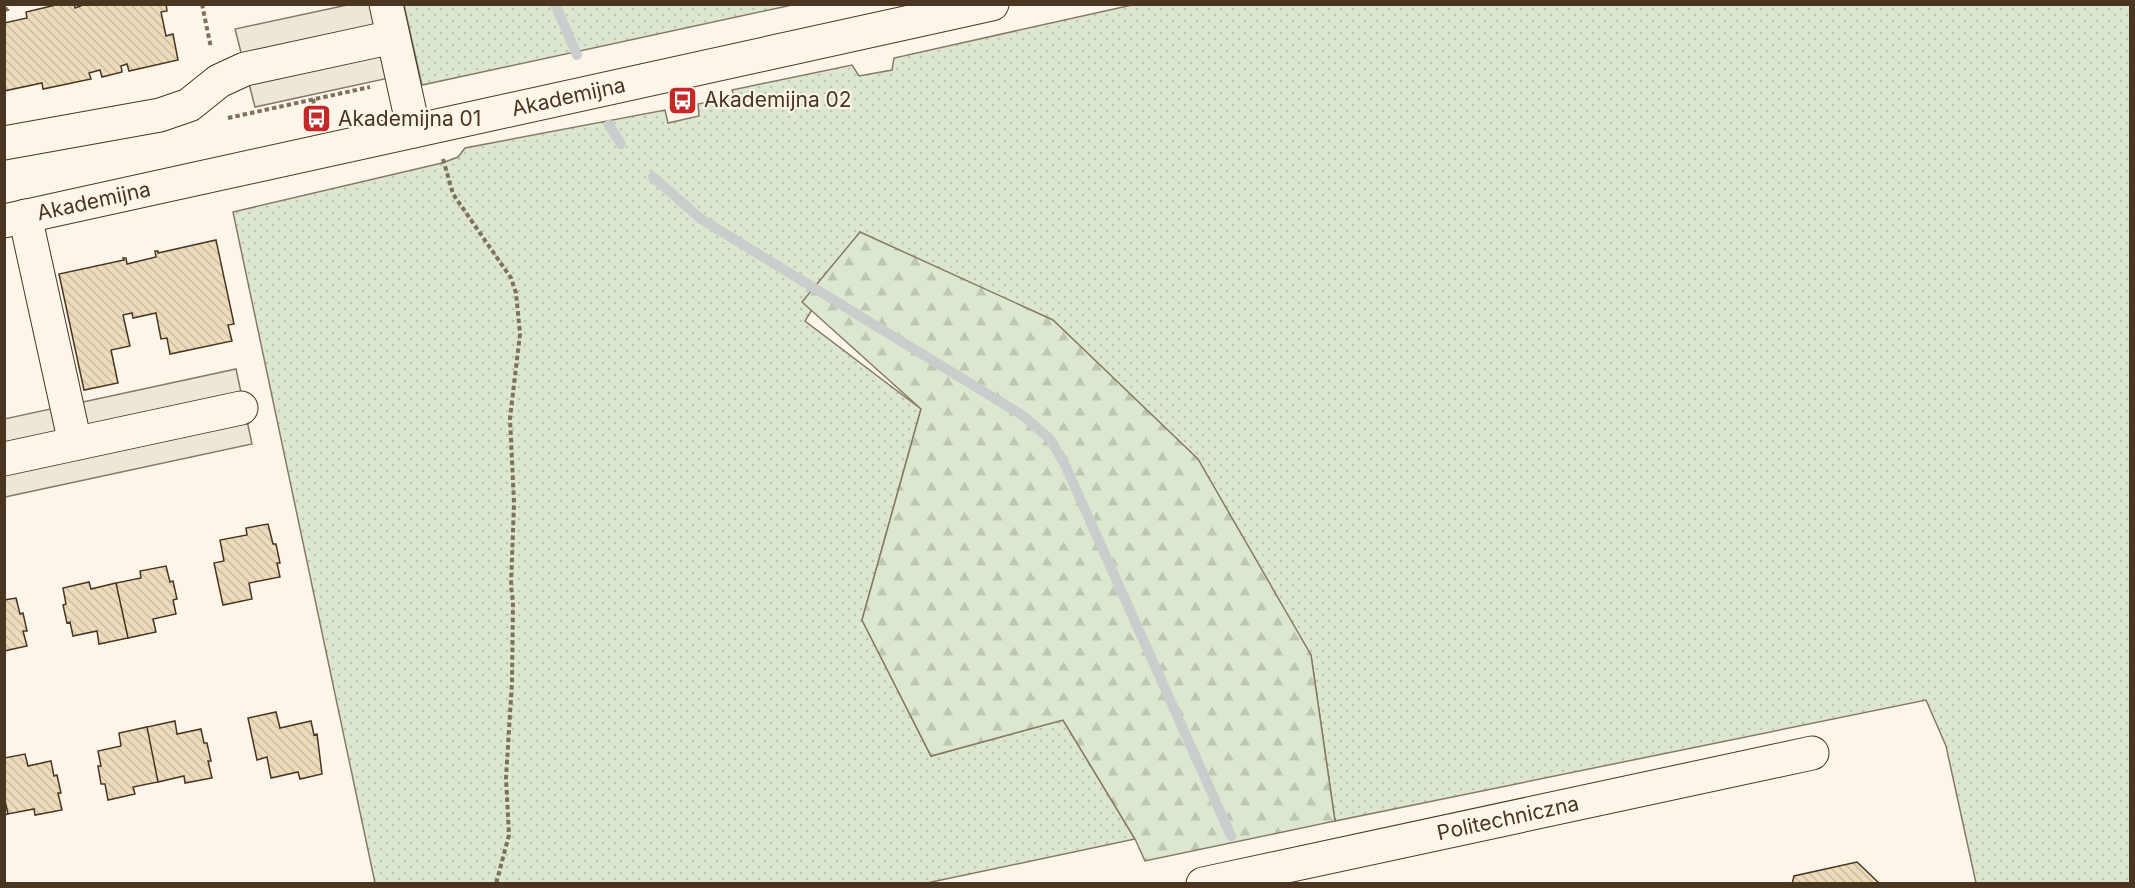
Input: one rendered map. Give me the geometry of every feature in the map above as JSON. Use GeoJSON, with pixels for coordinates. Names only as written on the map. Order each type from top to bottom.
{"type":"FeatureCollection","features":[{"type":"Feature","properties":{"kind":"street"},"geometry":{"type":"LineString","coordinates":[[386,4],[414,130]]}},
{"type":"Feature","properties":{"kind":"street","name":"Akademijna"},"geometry":{"type":"LineString","coordinates":[[15,218],[992,4]]}},
{"type":"Feature","properties":{"kind":"street"},"geometry":{"type":"LineString","coordinates":[[4,142],[160,115],[189,105],[219,81],[245,69],[393,37]]}},
{"type":"Feature","properties":{"kind":"street"},"geometry":{"type":"LineString","coordinates":[[15,218],[75,443]]}},
{"type":"Feature","properties":{"kind":"street"},"geometry":{"type":"LineString","coordinates":[[4,459],[241,408]]}},
{"type":"Feature","properties":{"kind":"street","name":"Politechniczna"},"geometry":{"type":"LineString","coordinates":[[1203,884],[1812,753]]}},
{"type":"Feature","properties":{"kind":"path"},"geometry":{"type":"LineString","coordinates":[[4,10],[8,9],[10,4]]}},
{"type":"Feature","properties":{"kind":"path"},"geometry":{"type":"LineString","coordinates":[[219,81],[223,119],[403,80]]}},
{"type":"Feature","properties":{"kind":"path"},"geometry":{"type":"LineString","coordinates":[[441,153],[453,194],[505,268],[514,285],[520,334],[510,418],[514,503],[511,586],[513,602],[512,681],[506,778],[509,835],[496,884]]}},
{"type":"Feature","properties":{"kind":"green space"},"geometry":{"type":"Polygon","coordinates":[[[404,4],[792,5],[422,85],[404,4]]]}},
{"type":"Feature","properties":{"kind":"green space"},"geometry":{"type":"Polygon","coordinates":[[[1132,5],[2130,5],[2130,883],[1976,883],[1946,746],[1926,700],[1335,821],[1311,655],[860,232],[805,321],[921,409],[862,620],[931,756],[1063,720],[1135,839],[927,883],[375,883],[233,212],[442,163],[458,157],[465,148],[665,110],[668,123],[699,116],[698,104],[734,97],[732,90],[852,65],[859,76],[892,70],[894,58],[1132,5]]]}},
{"type":"Feature","properties":{"kind":"green space"},"geometry":{"type":"Polygon","coordinates":[[[860,232],[1053,320],[1198,459],[1311,655],[1335,821],[1145,861],[1135,839],[1063,720],[931,756],[862,620],[921,409],[802,302],[860,232]]]}},
{"type":"Feature","properties":{"kind":"shaded area"},"geometry":{"type":"Polygon","coordinates":[[[347,5],[373,5],[389,78],[255,107],[235,29],[347,5]]]}},
{"type":"Feature","properties":{"kind":"shaded area"},"geometry":{"type":"Polygon","coordinates":[[[236,369],[252,444],[5,497],[4,419],[236,369]]]}},
{"type":"Feature","properties":{"kind":"building"},"geometry":{"type":"Polygon","coordinates":[[[60,4],[74,4],[75,8],[86,4],[166,4],[167,11],[161,12],[166,36],[173,34],[178,60],[129,71],[127,64],[121,66],[122,72],[102,77],[100,70],[89,73],[91,79],[43,89],[42,83],[4,91],[4,23],[27,18],[26,12],[60,4]]]}},
{"type":"Feature","properties":{"kind":"building"},"geometry":{"type":"Polygon","coordinates":[[[216,240],[234,324],[228,325],[232,341],[170,354],[167,338],[161,339],[156,313],[133,318],[132,313],[123,315],[130,346],[111,350],[118,383],[84,390],[59,274],[124,260],[123,258],[126,258],[127,264],[156,257],[155,251],[158,253],[216,240]]]}},
{"type":"Feature","properties":{"kind":"building"},"geometry":{"type":"Polygon","coordinates":[[[268,524],[273,544],[276,544],[280,577],[249,583],[252,599],[223,605],[214,563],[224,561],[220,540],[247,535],[246,528],[268,524]]]}},
{"type":"Feature","properties":{"kind":"building"},"geometry":{"type":"Polygon","coordinates":[[[166,566],[170,582],[173,581],[177,599],[173,600],[176,614],[153,619],[156,632],[128,638],[116,583],[141,578],[140,571],[166,566]]]}},
{"type":"Feature","properties":{"kind":"building"},"geometry":{"type":"Polygon","coordinates":[[[89,582],[91,589],[116,583],[128,638],[99,644],[97,631],[73,636],[63,605],[66,604],[63,588],[89,582]]]}},
{"type":"Feature","properties":{"kind":"building"},"geometry":{"type":"Polygon","coordinates":[[[16,598],[20,614],[23,613],[27,631],[23,631],[27,646],[4,651],[4,600],[16,598]]]}},
{"type":"Feature","properties":{"kind":"building"},"geometry":{"type":"Polygon","coordinates":[[[276,712],[280,728],[311,721],[314,735],[317,734],[322,774],[300,779],[298,772],[271,778],[267,757],[257,760],[248,718],[276,712]]]}},
{"type":"Feature","properties":{"kind":"building"},"geometry":{"type":"Polygon","coordinates":[[[175,721],[177,734],[201,729],[204,743],[207,743],[212,778],[185,783],[184,776],[158,782],[147,727],[175,721]]]}},
{"type":"Feature","properties":{"kind":"building"},"geometry":{"type":"Polygon","coordinates":[[[147,727],[158,782],[133,787],[135,794],[108,800],[105,784],[101,784],[98,751],[121,746],[119,733],[147,727]]]}},
{"type":"Feature","properties":{"kind":"building"},"geometry":{"type":"Polygon","coordinates":[[[25,754],[28,766],[51,761],[54,776],[57,775],[62,810],[35,815],[34,809],[8,814],[4,796],[4,758],[25,754]]]}},
{"type":"Feature","properties":{"kind":"building"},"geometry":{"type":"Polygon","coordinates":[[[4,796],[8,814],[4,815],[4,796]]]}},
{"type":"Feature","properties":{"kind":"building"},"geometry":{"type":"Polygon","coordinates":[[[1857,862],[1880,884],[1792,884],[1794,876],[1857,862]]]}},
{"type":"Feature","properties":{"kind":"waterway"},"geometry":{"type":"LineString","coordinates":[[555,4],[577,55]]}},
{"type":"Feature","properties":{"kind":"waterway"},"geometry":{"type":"LineString","coordinates":[[609,125],[621,144]]}},
{"type":"Feature","properties":{"kind":"waterway"},"geometry":{"type":"LineString","coordinates":[[653,177],[701,219],[1022,415],[1050,439],[1065,465],[1231,836]]}},
{"type":"Feature","properties":{"kind":"place","name":"Akademijna 02"},"geometry":{"type":"Point","coordinates":[683,100]}},
{"type":"Feature","properties":{"kind":"place","name":"Akademijna 01"},"geometry":{"type":"Point","coordinates":[317,119]}}]}
